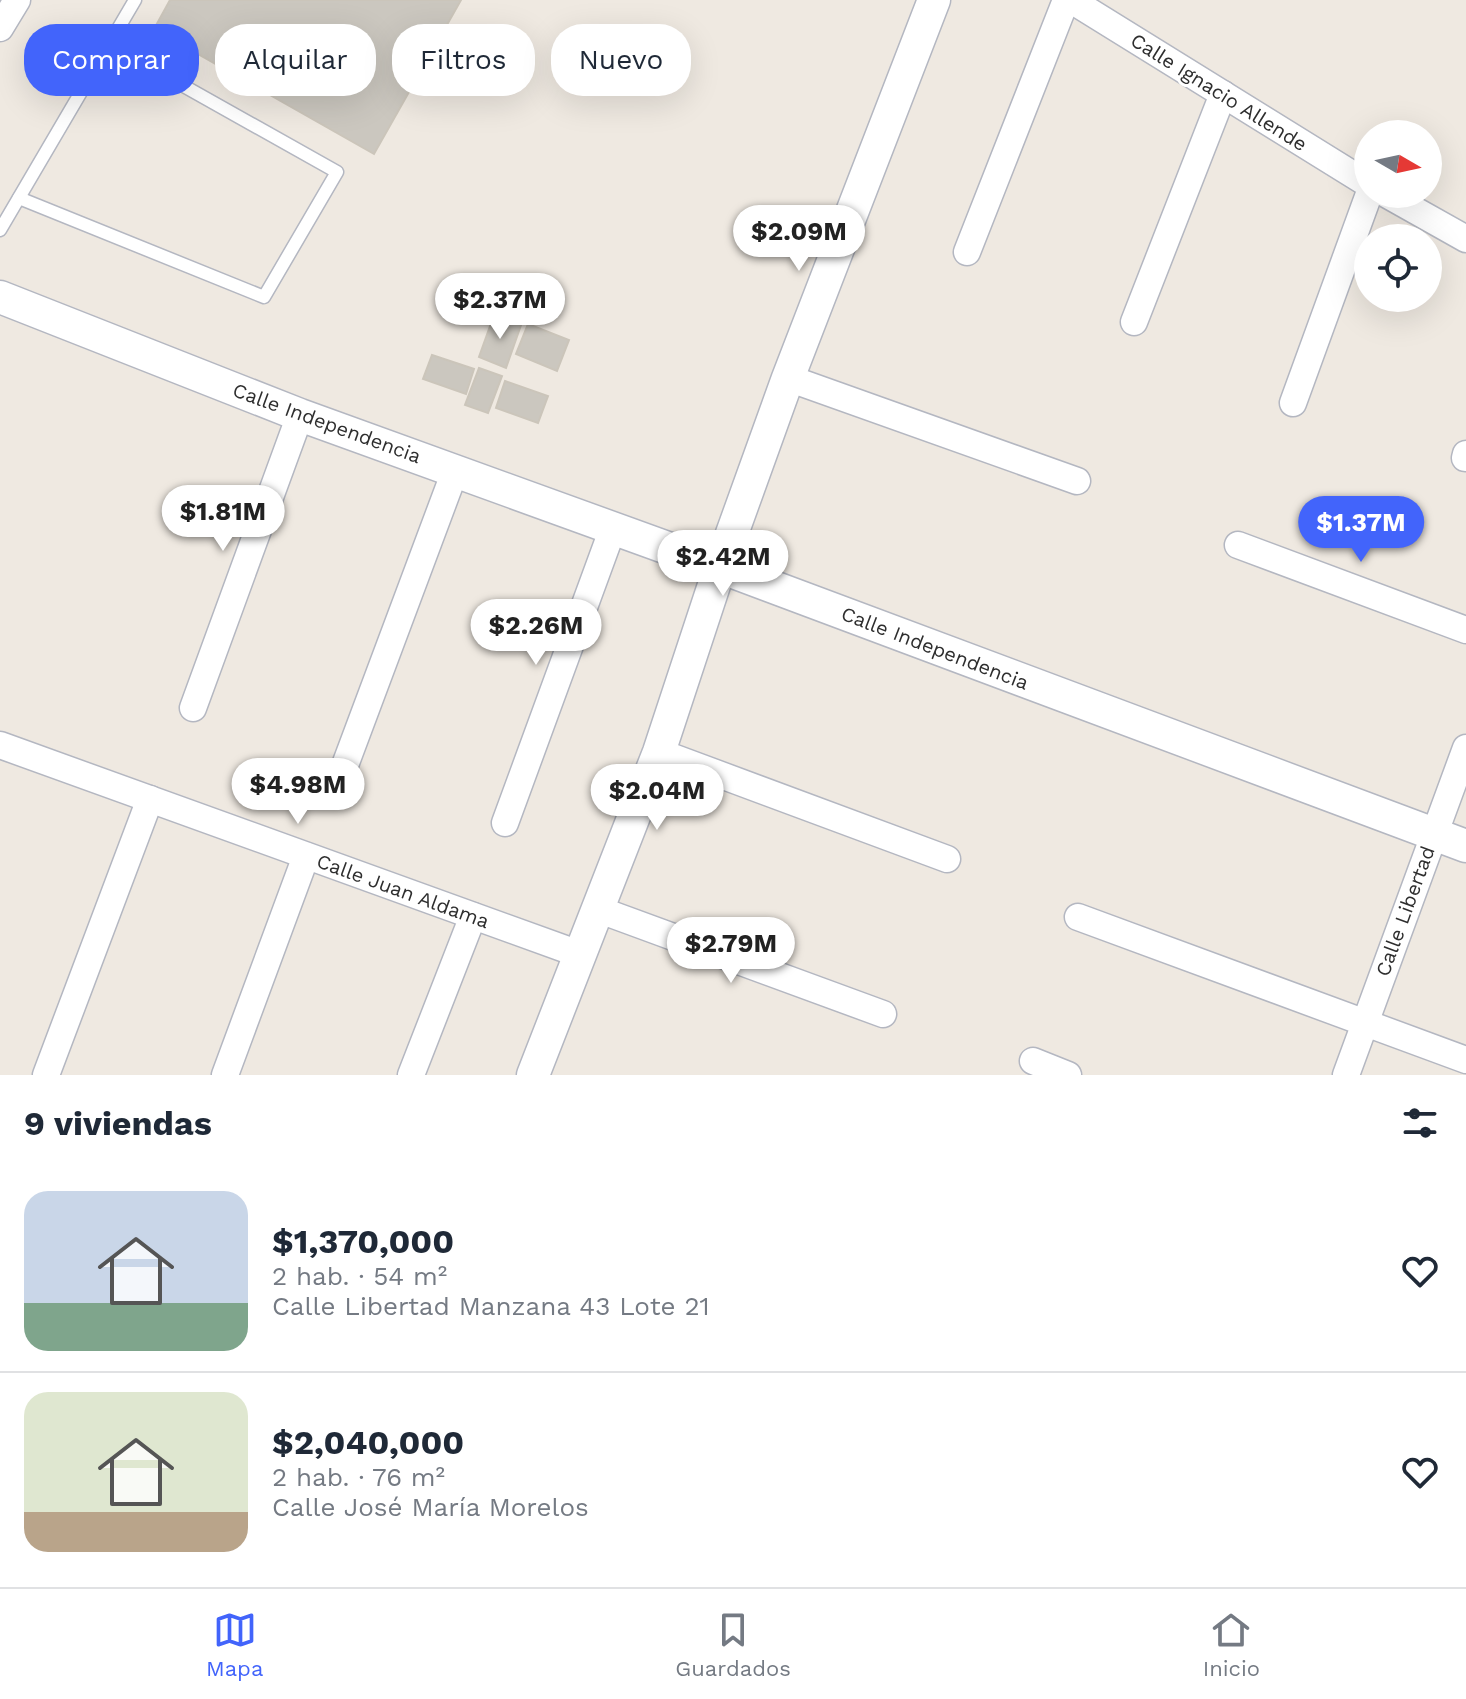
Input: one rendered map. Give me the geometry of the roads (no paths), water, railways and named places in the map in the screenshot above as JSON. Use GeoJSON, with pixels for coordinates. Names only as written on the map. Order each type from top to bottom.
{"type":"FeatureCollection","features":[{"type":"Feature","properties":{"kind":"street"},"geometry":{"type":"LineString","coordinates":[[0,28],[17,0]]}},
{"type":"Feature","properties":{"kind":"street"},"geometry":{"type":"LineString","coordinates":[[538,1074],[579,954],[659,752],[720,567],[788,378],[934,0]]}},
{"type":"Feature","properties":{"kind":"street"},"geometry":{"type":"LineString","coordinates":[[967,252],[1069,0]]}},
{"type":"Feature","properties":{"kind":"street","name":"Calle Ignacio Allende"},"geometry":{"type":"LineString","coordinates":[[1069,0],[1354,175]]}},
{"type":"Feature","properties":{"kind":"street"},"geometry":{"type":"LineString","coordinates":[[1134,322],[1223,94]]}},
{"type":"Feature","properties":{"kind":"street"},"geometry":{"type":"LineString","coordinates":[[1293,403],[1364,208]]}},
{"type":"Feature","properties":{"kind":"street"},"geometry":{"type":"LineString","coordinates":[[1411,208],[1466,239]]}},
{"type":"Feature","properties":{"kind":"street","name":"Calle Independencia"},"geometry":{"type":"LineString","coordinates":[[0,297],[300,415],[720,567],[1466,846]]}},
{"type":"Feature","properties":{"kind":"street"},"geometry":{"type":"LineString","coordinates":[[788,378],[1077,481]]}},
{"type":"Feature","properties":{"kind":"street"},"geometry":{"type":"LineString","coordinates":[[193,708],[300,415]]}},
{"type":"Feature","properties":{"kind":"street"},"geometry":{"type":"LineString","coordinates":[[335,792],[455,471]]}},
{"type":"Feature","properties":{"kind":"street"},"geometry":{"type":"LineString","coordinates":[[505,823],[613,528]]}},
{"type":"Feature","properties":{"kind":"street"},"geometry":{"type":"LineString","coordinates":[[1238,545],[1466,630]]}},
{"type":"Feature","properties":{"kind":"street","name":"Calle Juan Aldama"},"geometry":{"type":"LineString","coordinates":[[0,745],[579,954]]}},
{"type":"Feature","properties":{"kind":"street","name":"Calle Libertad"},"geometry":{"type":"LineString","coordinates":[[1346,1075],[1466,748]]}},
{"type":"Feature","properties":{"kind":"street"},"geometry":{"type":"LineString","coordinates":[[659,752],[947,859]]}},
{"type":"Feature","properties":{"kind":"street"},"geometry":{"type":"LineString","coordinates":[[46,1075],[150,799]]}},
{"type":"Feature","properties":{"kind":"street"},"geometry":{"type":"LineString","coordinates":[[225,1075],[306,856]]}},
{"type":"Feature","properties":{"kind":"street"},"geometry":{"type":"LineString","coordinates":[[597,909],[883,1014]]}},
{"type":"Feature","properties":{"kind":"street"},"geometry":{"type":"LineString","coordinates":[[411,1075],[473,916]]}},
{"type":"Feature","properties":{"kind":"street"},"geometry":{"type":"LineString","coordinates":[[1078,917],[1466,1060]]}},
{"type":"Feature","properties":{"kind":"street"},"geometry":{"type":"LineString","coordinates":[[1033,1061],[1068,1075]]}},
{"type":"Feature","properties":{"kind":"lane"},"geometry":{"type":"LineString","coordinates":[[121,24],[135,0]]}},
{"type":"Feature","properties":{"kind":"lane"},"geometry":{"type":"LineString","coordinates":[[19,198],[264,297],[337,172],[199,95]]}},
{"type":"Feature","properties":{"kind":"lane"},"geometry":{"type":"LineString","coordinates":[[0,230],[79,96]]}}]}
